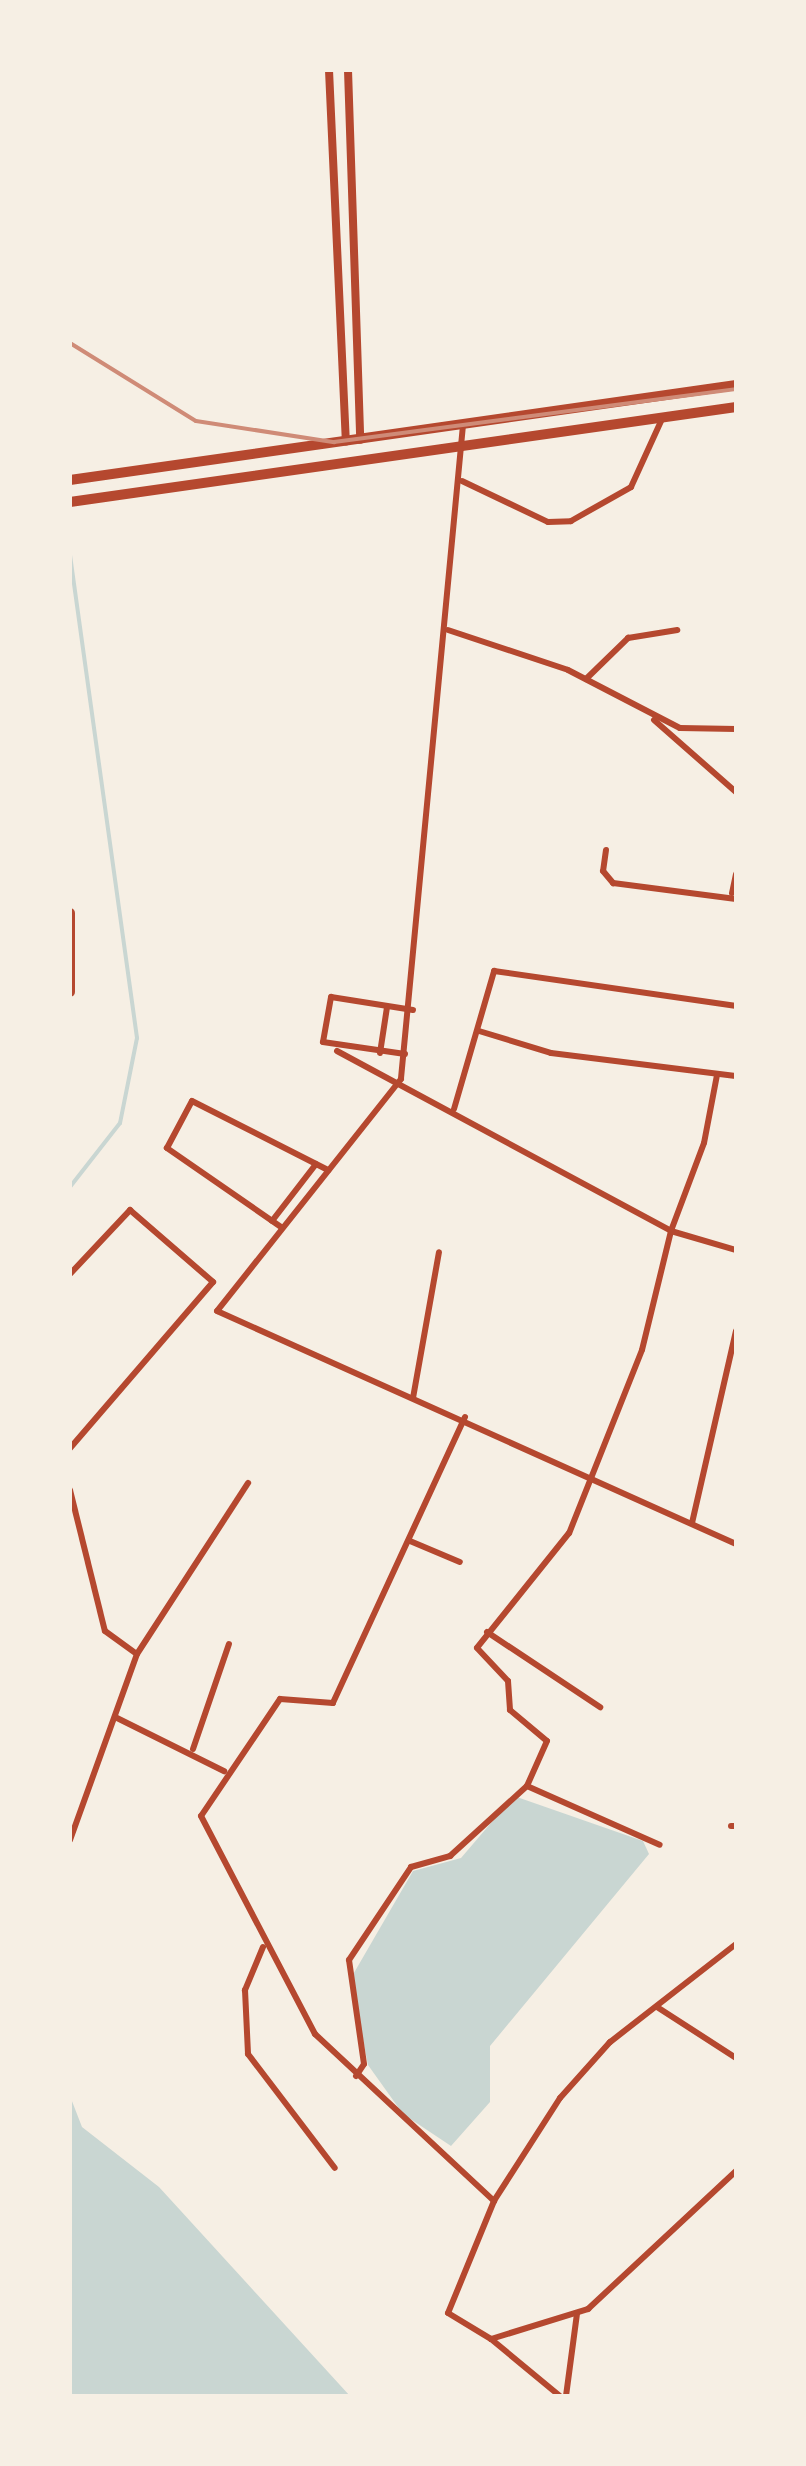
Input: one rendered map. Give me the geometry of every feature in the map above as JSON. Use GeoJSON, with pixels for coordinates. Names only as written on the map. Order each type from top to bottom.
{"type":"FeatureCollection","features":[{"type":"Feature","properties":{"kind":"main road"},"geometry":{"type":"LineString","coordinates":[[70,480],[736,385]]}},
{"type":"Feature","properties":{"kind":"main road"},"geometry":{"type":"LineString","coordinates":[[70,502],[736,407]]}},
{"type":"Feature","properties":{"kind":"main road"},"geometry":{"type":"LineString","coordinates":[[70,912],[70,992]]}},
{"type":"Feature","properties":{"kind":"street"},"geometry":{"type":"LineString","coordinates":[[329,70],[346,442]]}},
{"type":"Feature","properties":{"kind":"street"},"geometry":{"type":"LineString","coordinates":[[348,70],[360,440]]}},
{"type":"Feature","properties":{"kind":"street"},"geometry":{"type":"LineString","coordinates":[[462,481],[548,522],[571,521],[631,487],[662,418]]}},
{"type":"Feature","properties":{"kind":"street"},"geometry":{"type":"LineString","coordinates":[[463,424],[466,446],[413,1010],[401,1080],[217,1312],[589,1472],[736,1544]]}},
{"type":"Feature","properties":{"kind":"street"},"geometry":{"type":"LineString","coordinates":[[448,630],[586,679],[653,719],[736,792]]}},
{"type":"Feature","properties":{"kind":"street"},"geometry":{"type":"LineString","coordinates":[[586,679],[628,638],[677,630]]}},
{"type":"Feature","properties":{"kind":"street"},"geometry":{"type":"LineString","coordinates":[[653,719],[736,729]]}},
{"type":"Feature","properties":{"kind":"street"},"geometry":{"type":"LineString","coordinates":[[606,850],[603,871],[613,882],[733,894],[736,874]]}},
{"type":"Feature","properties":{"kind":"street"},"geometry":{"type":"LineString","coordinates":[[454,1110],[498,970],[736,1006]]}},
{"type":"Feature","properties":{"kind":"street"},"geometry":{"type":"LineString","coordinates":[[405,1054],[324,1042],[331,997],[413,1010]]}},
{"type":"Feature","properties":{"kind":"street"},"geometry":{"type":"LineString","coordinates":[[380,1053],[388,1008]]}},
{"type":"Feature","properties":{"kind":"street"},"geometry":{"type":"LineString","coordinates":[[479,1031],[551,1054],[736,1076]]}},
{"type":"Feature","properties":{"kind":"street"},"geometry":{"type":"LineString","coordinates":[[337,1050],[454,1110],[549,1171],[671,1231],[736,1250]]}},
{"type":"Feature","properties":{"kind":"street"},"geometry":{"type":"LineString","coordinates":[[356,2076],[364,2064],[347,1979],[358,1943],[411,1867],[464,1846],[527,1786],[547,1740],[510,1710],[508,1681],[483,1663],[476,1648],[555,1556],[642,1350],[671,1231],[704,1143],[717,1075]]}},
{"type":"Feature","properties":{"kind":"street"},"geometry":{"type":"LineString","coordinates":[[281,1228],[167,1148],[192,1101],[328,1170]]}},
{"type":"Feature","properties":{"kind":"street"},"geometry":{"type":"LineString","coordinates":[[272,1221],[316,1164]]}},
{"type":"Feature","properties":{"kind":"street"},"geometry":{"type":"LineString","coordinates":[[70,1274],[130,1210],[212,1282],[70,1448]]}},
{"type":"Feature","properties":{"kind":"street"},"geometry":{"type":"LineString","coordinates":[[412,1398],[440,1252]]}},
{"type":"Feature","properties":{"kind":"street"},"geometry":{"type":"LineString","coordinates":[[692,1523],[736,1332]]}},
{"type":"Feature","properties":{"kind":"street"},"geometry":{"type":"LineString","coordinates":[[464,1417],[334,1703],[280,1698],[224,1772],[201,1816],[263,1946],[315,2034],[494,2201]]}},
{"type":"Feature","properties":{"kind":"street"},"geometry":{"type":"LineString","coordinates":[[70,1840],[137,1654],[248,1484]]}},
{"type":"Feature","properties":{"kind":"street"},"geometry":{"type":"LineString","coordinates":[[70,1490],[105,1631],[137,1654]]}},
{"type":"Feature","properties":{"kind":"street"},"geometry":{"type":"LineString","coordinates":[[410,1541],[460,1562]]}},
{"type":"Feature","properties":{"kind":"street"},"geometry":{"type":"LineString","coordinates":[[487,1632],[600,1707]]}},
{"type":"Feature","properties":{"kind":"street"},"geometry":{"type":"LineString","coordinates":[[193,1749],[229,1644]]}},
{"type":"Feature","properties":{"kind":"street"},"geometry":{"type":"LineString","coordinates":[[115,1717],[193,1749],[224,1772]]}},
{"type":"Feature","properties":{"kind":"street"},"geometry":{"type":"LineString","coordinates":[[527,1786],[660,1845]]}},
{"type":"Feature","properties":{"kind":"street"},"geometry":{"type":"LineString","coordinates":[[577,2314],[563,2396],[446,2308],[494,2201],[560,2098],[658,2007],[736,1944]]}},
{"type":"Feature","properties":{"kind":"street"},"geometry":{"type":"LineString","coordinates":[[263,1946],[245,1990],[248,2054],[335,2168]]}},
{"type":"Feature","properties":{"kind":"street"},"geometry":{"type":"LineString","coordinates":[[658,2007],[736,2058]]}},
{"type":"Feature","properties":{"kind":"street"},"geometry":{"type":"LineString","coordinates":[[492,2339],[577,2314],[736,2171]]}},
{"type":"Feature","properties":{"kind":"shaded area"},"geometry":{"type":"Polygon","coordinates":[[[514,1796],[643,1841],[649,1854],[490,2046],[490,2102],[451,2146],[403,2114],[368,2065],[351,1978],[413,1871],[461,1858],[514,1796]]]}},
{"type":"Feature","properties":{"kind":"shaded area"},"geometry":{"type":"Polygon","coordinates":[[[70,2096],[82,2127],[159,2187],[350,2396],[70,2396],[70,2096]]]}},
{"type":"Feature","properties":{"kind":"waterway"},"geometry":{"type":"LineString","coordinates":[[70,555],[137,1038],[120,1123],[70,1187]]}},
{"type":"Feature","properties":{"kind":"railway"},"geometry":{"type":"LineString","coordinates":[[70,343],[196,421],[334,442],[736,389]]}}]}
